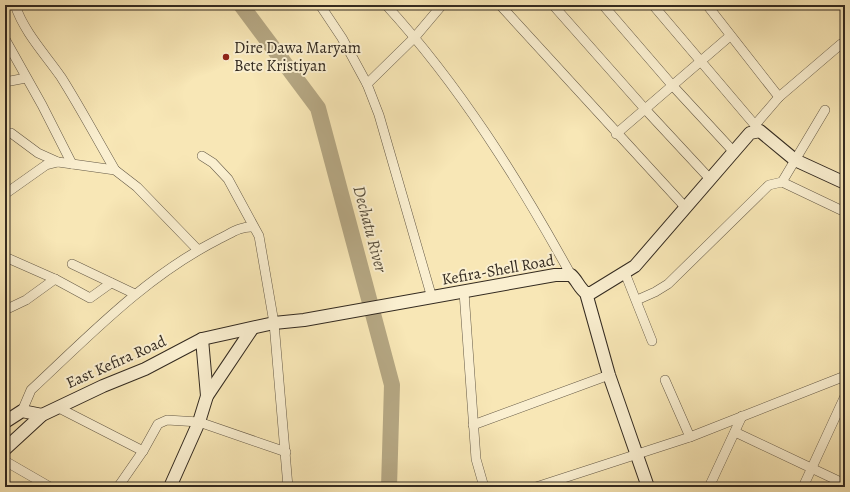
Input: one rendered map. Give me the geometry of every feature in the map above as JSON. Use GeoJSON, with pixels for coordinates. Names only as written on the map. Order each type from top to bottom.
{"type":"FeatureCollection","features":[{"type":"Feature","properties":{"kind":"main road"},"geometry":{"type":"LineString","coordinates":[[586,293],[591,293],[625,273],[644,256],[746,135],[757,128],[795,160],[845,183]]}},
{"type":"Feature","properties":{"kind":"main road","name":"Kefira-Shell Road"},"geometry":{"type":"LineString","coordinates":[[252,329],[274,323],[304,320],[555,275],[571,275],[576,279],[580,289],[586,293],[609,376],[648,487]]}},
{"type":"Feature","properties":{"kind":"main road"},"geometry":{"type":"LineString","coordinates":[[170,487],[199,422],[207,396],[252,329]]}},
{"type":"Feature","properties":{"kind":"main road","name":"East Kefira Road"},"geometry":{"type":"LineString","coordinates":[[5,449],[42,415],[57,407],[145,369],[202,339],[232,331],[252,329]]}},
{"type":"Feature","properties":{"kind":"main road"},"geometry":{"type":"LineString","coordinates":[[202,339],[207,396]]}},
{"type":"Feature","properties":{"kind":"main road"},"geometry":{"type":"LineString","coordinates":[[5,422],[22,411],[42,415]]}},
{"type":"Feature","properties":{"kind":"street"},"geometry":{"type":"LineString","coordinates":[[15,5],[19,16],[42,54],[62,79],[115,170],[137,187],[198,250]]}},
{"type":"Feature","properties":{"kind":"street"},"geometry":{"type":"LineString","coordinates":[[320,5],[342,38],[367,84],[379,115],[432,298]]}},
{"type":"Feature","properties":{"kind":"street"},"geometry":{"type":"LineString","coordinates":[[386,5],[415,37],[486,134],[529,200],[571,275]]}},
{"type":"Feature","properties":{"kind":"street"},"geometry":{"type":"LineString","coordinates":[[367,84],[415,37],[442,5]]}},
{"type":"Feature","properties":{"kind":"street"},"geometry":{"type":"LineString","coordinates":[[500,5],[616,134],[686,208]]}},
{"type":"Feature","properties":{"kind":"street"},"geometry":{"type":"LineString","coordinates":[[553,5],[645,109],[710,179]]}},
{"type":"Feature","properties":{"kind":"street"},"geometry":{"type":"LineString","coordinates":[[603,5],[672,85],[732,151]]}},
{"type":"Feature","properties":{"kind":"street"},"geometry":{"type":"LineString","coordinates":[[653,5],[757,128],[779,97],[841,44]]}},
{"type":"Feature","properties":{"kind":"street"},"geometry":{"type":"LineString","coordinates":[[707,5],[779,97]]}},
{"type":"Feature","properties":{"kind":"street"},"geometry":{"type":"LineString","coordinates":[[616,134],[730,36]]}},
{"type":"Feature","properties":{"kind":"street"},"geometry":{"type":"LineString","coordinates":[[5,39],[72,164]]}},
{"type":"Feature","properties":{"kind":"street"},"geometry":{"type":"LineString","coordinates":[[5,82],[26,78]]}},
{"type":"Feature","properties":{"kind":"street"},"geometry":{"type":"LineString","coordinates":[[782,182],[825,110]]}},
{"type":"Feature","properties":{"kind":"street"},"geometry":{"type":"LineString","coordinates":[[11,133],[38,153],[58,162],[115,170]]}},
{"type":"Feature","properties":{"kind":"street"},"geometry":{"type":"LineString","coordinates":[[202,156],[213,163],[228,179],[240,199],[253,227],[257,231],[260,242],[274,323],[288,487]]}},
{"type":"Feature","properties":{"kind":"street"},"geometry":{"type":"LineString","coordinates":[[5,194],[46,165],[58,162]]}},
{"type":"Feature","properties":{"kind":"street"},"geometry":{"type":"LineString","coordinates":[[637,300],[668,284],[769,185],[782,182],[845,212]]}},
{"type":"Feature","properties":{"kind":"street"},"geometry":{"type":"LineString","coordinates":[[22,411],[31,390],[135,294],[198,250],[241,228],[253,227]]}},
{"type":"Feature","properties":{"kind":"street"},"geometry":{"type":"LineString","coordinates":[[5,257],[55,279],[90,298],[111,283]]}},
{"type":"Feature","properties":{"kind":"street"},"geometry":{"type":"LineString","coordinates":[[72,264],[135,294]]}},
{"type":"Feature","properties":{"kind":"street"},"geometry":{"type":"LineString","coordinates":[[625,273],[652,341]]}},
{"type":"Feature","properties":{"kind":"street"},"geometry":{"type":"LineString","coordinates":[[5,310],[26,300],[55,279]]}},
{"type":"Feature","properties":{"kind":"street"},"geometry":{"type":"LineString","coordinates":[[464,292],[476,459],[484,487]]}},
{"type":"Feature","properties":{"kind":"street"},"geometry":{"type":"LineString","coordinates":[[473,425],[609,376]]}},
{"type":"Feature","properties":{"kind":"street"},"geometry":{"type":"LineString","coordinates":[[536,487],[690,436],[845,376]]}},
{"type":"Feature","properties":{"kind":"street"},"geometry":{"type":"LineString","coordinates":[[665,380],[690,436]]}},
{"type":"Feature","properties":{"kind":"street"},"geometry":{"type":"LineString","coordinates":[[803,487],[845,396]]}},
{"type":"Feature","properties":{"kind":"street"},"geometry":{"type":"LineString","coordinates":[[57,407],[143,451]]}},
{"type":"Feature","properties":{"kind":"street"},"geometry":{"type":"LineString","coordinates":[[709,487],[742,416]]}},
{"type":"Feature","properties":{"kind":"street"},"geometry":{"type":"LineString","coordinates":[[118,487],[143,451],[158,424],[162,421],[199,422],[286,452]]}},
{"type":"Feature","properties":{"kind":"street"},"geometry":{"type":"LineString","coordinates":[[735,432],[845,484]]}},
{"type":"Feature","properties":{"kind":"street"},"geometry":{"type":"LineString","coordinates":[[5,461],[50,487]]}},
{"type":"Feature","properties":{"kind":"waterway","name":"Dechatu River"},"geometry":{"type":"LineString","coordinates":[[241,5],[318,108],[392,385],[389,487]]}},
{"type":"Feature","properties":{"kind":"place","name":"Dire Dawa Maryam Bete Kristiyan"},"geometry":{"type":"Point","coordinates":[226,57]}}]}
